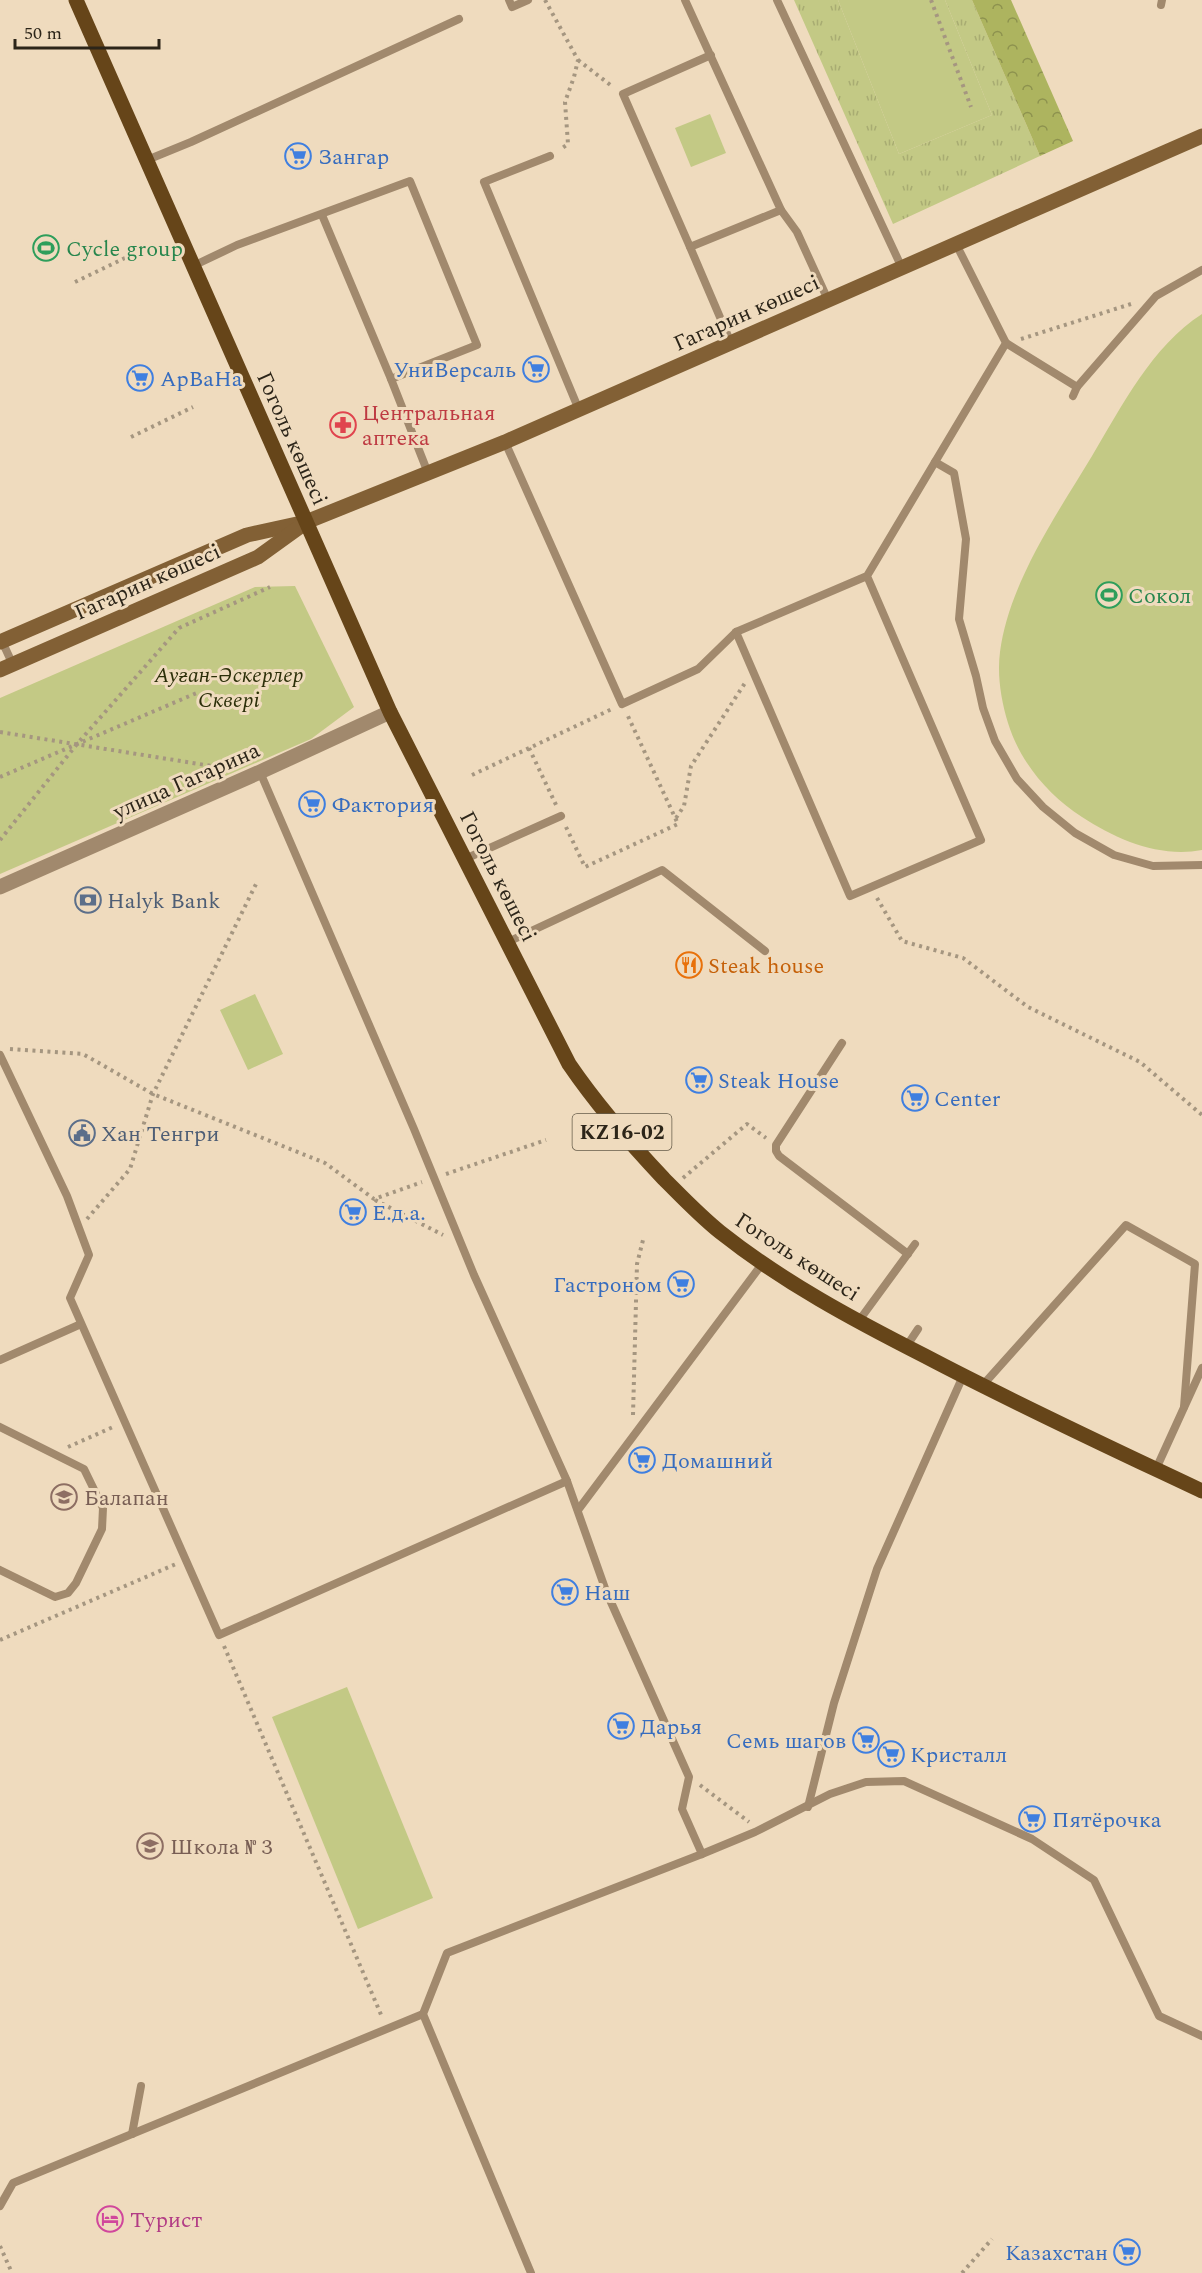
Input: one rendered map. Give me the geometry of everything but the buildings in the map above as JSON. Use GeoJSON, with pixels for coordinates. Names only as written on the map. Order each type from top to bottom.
{"type":"FeatureCollection","features":[{"type":"Feature","properties":{"kind":"main road","name":"Гоголь көшесі"},"geometry":{"type":"LineString","coordinates":[[76,0],[390,712],[569,1064],[589,1093],[636,1149],[677,1192],[718,1230],[762,1264],[858,1322],[906,1347],[982,1386],[1202,1491]]}},
{"type":"Feature","properties":{"kind":"street","name":"Гагарин көшесі"},"geometry":{"type":"LineString","coordinates":[[1,640],[248,535],[306,522],[505,442],[1202,136]]}},
{"type":"Feature","properties":{"kind":"street","name":"Гагарин көшесі"},"geometry":{"type":"LineString","coordinates":[[6,668],[258,557],[306,522]]}},
{"type":"Feature","properties":{"kind":"street","name":"улица Гагарина"},"geometry":{"type":"LineString","coordinates":[[0,887],[390,712]]}},
{"type":"Feature","properties":{"kind":"lane"},"geometry":{"type":"LineString","coordinates":[[509,0],[512,7],[528,0]]}},
{"type":"Feature","properties":{"kind":"lane"},"geometry":{"type":"LineString","coordinates":[[685,0],[781,210],[797,232],[828,300]]}},
{"type":"Feature","properties":{"kind":"lane"},"geometry":{"type":"LineString","coordinates":[[777,0],[902,268]]}},
{"type":"Feature","properties":{"kind":"lane"},"geometry":{"type":"LineString","coordinates":[[147,160],[459,19]]}},
{"type":"Feature","properties":{"kind":"lane"},"geometry":{"type":"LineString","coordinates":[[711,55],[623,94],[731,343]]}},
{"type":"Feature","properties":{"kind":"lane"},"geometry":{"type":"LineString","coordinates":[[550,156],[484,182],[579,410]]}},
{"type":"Feature","properties":{"kind":"lane"},"geometry":{"type":"LineString","coordinates":[[193,266],[237,245],[410,181],[477,345],[391,379]]}},
{"type":"Feature","properties":{"kind":"lane"},"geometry":{"type":"LineString","coordinates":[[690,248],[781,210]]}},
{"type":"Feature","properties":{"kind":"lane"},"geometry":{"type":"LineString","coordinates":[[322,215],[428,473]]}},
{"type":"Feature","properties":{"kind":"lane"},"geometry":{"type":"LineString","coordinates":[[956,244],[1006,343],[1077,387]]}},
{"type":"Feature","properties":{"kind":"lane"},"geometry":{"type":"LineString","coordinates":[[1073,396],[1077,387],[1156,296],[1202,270]]}},
{"type":"Feature","properties":{"kind":"lane"},"geometry":{"type":"LineString","coordinates":[[505,442],[622,704],[698,669],[736,632],[867,576],[1006,343]]}},
{"type":"Feature","properties":{"kind":"lane"},"geometry":{"type":"LineString","coordinates":[[935,462],[954,473],[966,539],[959,619],[995,741],[1017,779],[1043,807],[1075,833],[1114,855],[1153,866],[1202,866]]}},
{"type":"Feature","properties":{"kind":"lane"},"geometry":{"type":"LineString","coordinates":[[736,632],[850,896],[981,840],[867,576]]}},
{"type":"Feature","properties":{"kind":"lane"},"geometry":{"type":"LineString","coordinates":[[1,640],[6,668]]}},
{"type":"Feature","properties":{"kind":"lane"},"geometry":{"type":"LineString","coordinates":[[260,772],[461,1244],[567,1481],[606,1591],[689,1777],[682,1809],[702,1854]]}},
{"type":"Feature","properties":{"kind":"lane"},"geometry":{"type":"LineString","coordinates":[[465,859],[561,816]]}},
{"type":"Feature","properties":{"kind":"lane"},"geometry":{"type":"LineString","coordinates":[[507,942],[662,870],[765,951]]}},
{"type":"Feature","properties":{"kind":"lane"},"geometry":{"type":"LineString","coordinates":[[842,1043],[776,1145],[776,1151],[779,1156],[908,1254]]}},
{"type":"Feature","properties":{"kind":"lane"},"geometry":{"type":"LineString","coordinates":[[0,1055],[67,1196],[89,1255],[70,1298],[219,1635],[567,1481]]}},
{"type":"Feature","properties":{"kind":"lane"},"geometry":{"type":"LineString","coordinates":[[982,1386],[1126,1225],[1195,1264],[1184,1407]]}},
{"type":"Feature","properties":{"kind":"lane"},"geometry":{"type":"LineString","coordinates":[[858,1322],[915,1244]]}},
{"type":"Feature","properties":{"kind":"lane"},"geometry":{"type":"LineString","coordinates":[[578,1510],[762,1264]]}},
{"type":"Feature","properties":{"kind":"lane"},"geometry":{"type":"LineString","coordinates":[[0,1360],[81,1324]]}},
{"type":"Feature","properties":{"kind":"lane"},"geometry":{"type":"LineString","coordinates":[[906,1347],[918,1329]]}},
{"type":"Feature","properties":{"kind":"lane"},"geometry":{"type":"LineString","coordinates":[[1156,1469],[1202,1368]]}},
{"type":"Feature","properties":{"kind":"lane"},"geometry":{"type":"LineString","coordinates":[[808,1807],[834,1703],[878,1569],[963,1376]]}},
{"type":"Feature","properties":{"kind":"lane"},"geometry":{"type":"LineString","coordinates":[[0,1427],[84,1469],[102,1508],[102,1529],[76,1583],[68,1593],[55,1597],[0,1570]]}},
{"type":"Feature","properties":{"kind":"lane"},"geometry":{"type":"LineString","coordinates":[[531,2273],[423,2014],[447,1953],[755,1832],[830,1794],[866,1782],[904,1780],[1032,1839],[1094,1880],[1159,2016],[1202,2036]]}},
{"type":"Feature","properties":{"kind":"lane"},"geometry":{"type":"LineString","coordinates":[[0,2206],[13,2183],[423,2014]]}},
{"type":"Feature","properties":{"kind":"lane"},"geometry":{"type":"LineString","coordinates":[[132,2134],[141,2086]]}},
{"type":"Feature","properties":{"kind":"path"},"geometry":{"type":"LineString","coordinates":[[545,0],[578,60],[623,94]]}},
{"type":"Feature","properties":{"kind":"path"},"geometry":{"type":"LineString","coordinates":[[931,0],[971,107]]}},
{"type":"Feature","properties":{"kind":"path"},"geometry":{"type":"LineString","coordinates":[[550,156],[568,144],[565,102],[578,60]]}},
{"type":"Feature","properties":{"kind":"path"},"geometry":{"type":"LineString","coordinates":[[75,282],[125,258]]}},
{"type":"Feature","properties":{"kind":"path"},"geometry":{"type":"LineString","coordinates":[[1006,343],[1156,296]]}},
{"type":"Feature","properties":{"kind":"path"},"geometry":{"type":"LineString","coordinates":[[131,437],[193,407]]}},
{"type":"Feature","properties":{"kind":"path"},"geometry":{"type":"LineString","coordinates":[[0,840],[77,744],[179,628],[270,587]]}},
{"type":"Feature","properties":{"kind":"path"},"geometry":{"type":"LineString","coordinates":[[675,818],[684,806],[691,766],[753,671]]}},
{"type":"Feature","properties":{"kind":"path"},"geometry":{"type":"LineString","coordinates":[[0,777],[199,692]]}},
{"type":"Feature","properties":{"kind":"path"},"geometry":{"type":"LineString","coordinates":[[472,776],[529,748],[622,704],[678,824],[585,867],[529,748]]}},
{"type":"Feature","properties":{"kind":"path"},"geometry":{"type":"LineString","coordinates":[[0,732],[226,769]]}},
{"type":"Feature","properties":{"kind":"path"},"geometry":{"type":"LineString","coordinates":[[79,1228],[129,1169],[153,1094],[257,882]]}},
{"type":"Feature","properties":{"kind":"path"},"geometry":{"type":"LineString","coordinates":[[871,887],[902,941],[963,958],[1028,1007],[1140,1062],[1202,1115]]}},
{"type":"Feature","properties":{"kind":"path"},"geometry":{"type":"LineString","coordinates":[[0,1048],[83,1054],[153,1094],[326,1163],[375,1199],[461,1244]]}},
{"type":"Feature","properties":{"kind":"path"},"geometry":{"type":"LineString","coordinates":[[683,1179],[747,1124],[776,1145]]}},
{"type":"Feature","properties":{"kind":"path"},"geometry":{"type":"LineString","coordinates":[[375,1199],[546,1140]]}},
{"type":"Feature","properties":{"kind":"path"},"geometry":{"type":"LineString","coordinates":[[633,1439],[637,1264],[643,1240]]}},
{"type":"Feature","properties":{"kind":"path"},"geometry":{"type":"LineString","coordinates":[[52,1453],[125,1422]]}},
{"type":"Feature","properties":{"kind":"path"},"geometry":{"type":"LineString","coordinates":[[0,1640],[185,1560]]}},
{"type":"Feature","properties":{"kind":"path"},"geometry":{"type":"LineString","coordinates":[[219,1635],[387,2029]]}},
{"type":"Feature","properties":{"kind":"path"},"geometry":{"type":"LineString","coordinates":[[689,1777],[747,1819],[755,1832]]}},
{"type":"Feature","properties":{"kind":"path"},"geometry":{"type":"LineString","coordinates":[[962,2273],[992,2239]]}},
{"type":"Feature","properties":{"kind":"path"},"geometry":{"type":"LineString","coordinates":[[0,2246],[12,2273]]}},
{"type":"Feature","properties":{"kind":"green space"},"geometry":{"type":"Polygon","coordinates":[[[794,0],[838,0],[899,154],[992,115],[945,0],[972,0],[1040,156],[893,224],[794,0]]]}},
{"type":"Feature","properties":{"kind":"green space"},"geometry":{"type":"Polygon","coordinates":[[[838,0],[945,0],[992,115],[899,154],[838,0]]]}},
{"type":"Feature","properties":{"kind":"green space"},"geometry":{"type":"Polygon","coordinates":[[[972,0],[1011,0],[1073,141],[1040,156],[972,0]]]}},
{"type":"Feature","properties":{"kind":"green space"},"geometry":{"type":"Polygon","coordinates":[[[710,114],[726,153],[691,167],[675,128],[710,114]]]}},
{"type":"Feature","properties":{"kind":"green space","name":"Сокол"},"geometry":{"type":"Polygon","coordinates":[[[1202,314],[1202,850],[1186,852],[1155,849],[1124,840],[1082,817],[1047,788],[1028,764],[1013,737],[1002,696],[999,661],[1005,626],[1013,600],[1050,525],[1140,378],[1168,343],[1202,314]]]}},
{"type":"Feature","properties":{"kind":"green space","name":"Ауған-Әскерлер Сквері"},"geometry":{"type":"Polygon","coordinates":[[[295,586],[354,707],[311,739],[0,874],[0,698],[255,587],[295,586]]]}},
{"type":"Feature","properties":{"kind":"green space"},"geometry":{"type":"Polygon","coordinates":[[[255,994],[283,1054],[248,1070],[220,1010],[255,994]]]}},
{"type":"Feature","properties":{"kind":"green space"},"geometry":{"type":"Polygon","coordinates":[[[347,1687],[433,1898],[358,1929],[272,1717],[347,1687]]]}},
{"type":"Feature","properties":{"kind":"place","name":"Зангар"},"geometry":{"type":"Point","coordinates":[298,156]}},
{"type":"Feature","properties":{"kind":"place","name":"Cycle group"},"geometry":{"type":"Point","coordinates":[46,248]}},
{"type":"Feature","properties":{"kind":"place","name":"УниВерсаль"},"geometry":{"type":"Point","coordinates":[536,369]}},
{"type":"Feature","properties":{"kind":"place","name":"АрВаНа"},"geometry":{"type":"Point","coordinates":[140,378]}},
{"type":"Feature","properties":{"kind":"place","name":"Центральная аптека"},"geometry":{"type":"Point","coordinates":[343,425]}},
{"type":"Feature","properties":{"kind":"place","name":"Сокол"},"geometry":{"type":"Point","coordinates":[1109,595]}},
{"type":"Feature","properties":{"kind":"place","name":"Фактория"},"geometry":{"type":"Point","coordinates":[312,804]}},
{"type":"Feature","properties":{"kind":"place","name":"Halyk Bank"},"geometry":{"type":"Point","coordinates":[88,900]}},
{"type":"Feature","properties":{"kind":"place","name":"Steak house"},"geometry":{"type":"Point","coordinates":[689,965]}},
{"type":"Feature","properties":{"kind":"place","name":"Steak House"},"geometry":{"type":"Point","coordinates":[699,1080]}},
{"type":"Feature","properties":{"kind":"place","name":"Center"},"geometry":{"type":"Point","coordinates":[915,1098]}},
{"type":"Feature","properties":{"kind":"place","name":"Хан Тенгри"},"geometry":{"type":"Point","coordinates":[82,1133]}},
{"type":"Feature","properties":{"kind":"place","name":"Е.д.а."},"geometry":{"type":"Point","coordinates":[353,1212]}},
{"type":"Feature","properties":{"kind":"place","name":"Гастроном"},"geometry":{"type":"Point","coordinates":[681,1284]}},
{"type":"Feature","properties":{"kind":"place","name":"Домашний"},"geometry":{"type":"Point","coordinates":[642,1460]}},
{"type":"Feature","properties":{"kind":"place","name":"Балапан"},"geometry":{"type":"Point","coordinates":[64,1497]}},
{"type":"Feature","properties":{"kind":"place","name":"Наш"},"geometry":{"type":"Point","coordinates":[565,1592]}},
{"type":"Feature","properties":{"kind":"place","name":"Дарья"},"geometry":{"type":"Point","coordinates":[621,1726]}},
{"type":"Feature","properties":{"kind":"place","name":"Семь шагов"},"geometry":{"type":"Point","coordinates":[866,1740]}},
{"type":"Feature","properties":{"kind":"place","name":"Кристалл"},"geometry":{"type":"Point","coordinates":[891,1754]}},
{"type":"Feature","properties":{"kind":"place","name":"Пятёрочка"},"geometry":{"type":"Point","coordinates":[1032,1819]}},
{"type":"Feature","properties":{"kind":"place","name":"Школа № 3"},"geometry":{"type":"Point","coordinates":[150,1846]}},
{"type":"Feature","properties":{"kind":"place","name":"Турист"},"geometry":{"type":"Point","coordinates":[110,2219]}},
{"type":"Feature","properties":{"kind":"place","name":"Казахстан"},"geometry":{"type":"Point","coordinates":[1127,2252]}}]}
